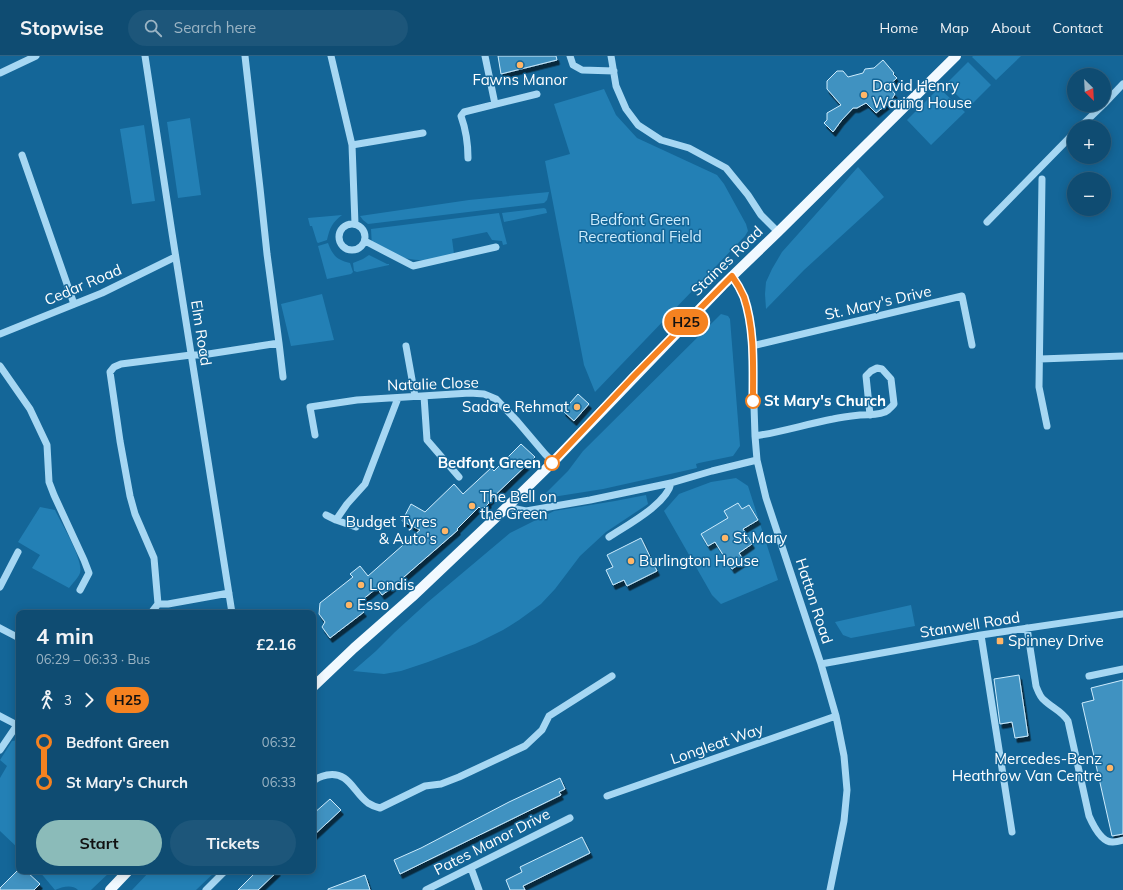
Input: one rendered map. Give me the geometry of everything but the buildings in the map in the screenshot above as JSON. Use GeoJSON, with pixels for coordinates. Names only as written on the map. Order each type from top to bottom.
{"type":"FeatureCollection","features":[{"type":"Feature","properties":{"kind":"main road","name":"Staines Road"},"geometry":{"type":"LineString","coordinates":[[316,684],[354,648],[412,597],[553,462],[634,376],[732,276],[956,56]]}},
{"type":"Feature","properties":{"kind":"main road"},"geometry":{"type":"LineString","coordinates":[[110,890],[125,874]]}},
{"type":"Feature","properties":{"kind":"street"},"geometry":{"type":"LineString","coordinates":[[0,72],[36,56]]}},
{"type":"Feature","properties":{"kind":"street","name":"Elm Road"},"geometry":{"type":"LineString","coordinates":[[145,56],[175,257],[232,610]]}},
{"type":"Feature","properties":{"kind":"street"},"geometry":{"type":"LineString","coordinates":[[245,56],[267,254],[283,377]]}},
{"type":"Feature","properties":{"kind":"street"},"geometry":{"type":"LineString","coordinates":[[331,56],[352,145],[355,224]]}},
{"type":"Feature","properties":{"kind":"street"},"geometry":{"type":"LineString","coordinates":[[485,56],[495,104]]}},
{"type":"Feature","properties":{"kind":"street"},"geometry":{"type":"LineString","coordinates":[[570,56],[573,65],[582,70],[614,71]]}},
{"type":"Feature","properties":{"kind":"street"},"geometry":{"type":"LineString","coordinates":[[611,56],[616,86],[626,109],[638,125],[661,140],[688,148],[726,168],[748,195],[761,215],[778,232]]}},
{"type":"Feature","properties":{"kind":"street"},"geometry":{"type":"LineString","coordinates":[[1111,96],[1123,84]]}},
{"type":"Feature","properties":{"kind":"street"},"geometry":{"type":"LineString","coordinates":[[468,158],[468,144],[465,127],[461,116],[464,112],[538,94]]}},
{"type":"Feature","properties":{"kind":"street"},"geometry":{"type":"LineString","coordinates":[[1087,120],[1095,112]]}},
{"type":"Feature","properties":{"kind":"street"},"geometry":{"type":"LineString","coordinates":[[352,145],[423,133]]}},
{"type":"Feature","properties":{"kind":"street"},"geometry":{"type":"LineString","coordinates":[[987,222],[1067,140]]}},
{"type":"Feature","properties":{"kind":"street"},"geometry":{"type":"LineString","coordinates":[[22,155],[74,304]]}},
{"type":"Feature","properties":{"kind":"street"},"geometry":{"type":"LineString","coordinates":[[1042,180],[1039,388],[1047,426]]}},
{"type":"Feature","properties":{"kind":"street"},"geometry":{"type":"LineString","coordinates":[[351,224],[355,224],[365,233],[365,241],[360,248],[352,250],[341,244],[339,236],[343,228],[351,224]]}},
{"type":"Feature","properties":{"kind":"street"},"geometry":{"type":"LineString","coordinates":[[365,241],[413,266],[496,247]]}},
{"type":"Feature","properties":{"kind":"street","name":"Cedar Road"},"geometry":{"type":"LineString","coordinates":[[0,334],[102,293],[175,257]]}},
{"type":"Feature","properties":{"kind":"street","name":"Hatton Road"},"geometry":{"type":"LineString","coordinates":[[732,276],[744,297],[750,321],[754,436],[757,460],[766,498],[821,664],[836,716],[844,756],[847,790],[844,821],[830,890]]}},
{"type":"Feature","properties":{"kind":"street","name":"St. Mary's Drive"},"geometry":{"type":"LineString","coordinates":[[752,346],[962,296],[972,345]]}},
{"type":"Feature","properties":{"kind":"street"},"geometry":{"type":"LineString","coordinates":[[153,610],[158,604],[154,558],[135,514],[130,496],[110,372],[121,364],[191,355],[202,355],[279,343]]}},
{"type":"Feature","properties":{"kind":"street"},"geometry":{"type":"LineString","coordinates":[[406,346],[414,396]]}},
{"type":"Feature","properties":{"kind":"street"},"geometry":{"type":"LineString","coordinates":[[1040,359],[1123,356]]}},
{"type":"Feature","properties":{"kind":"street"},"geometry":{"type":"LineString","coordinates":[[0,366],[30,409],[47,445],[49,482],[89,573],[80,590]]}},
{"type":"Feature","properties":{"kind":"street"},"geometry":{"type":"LineString","coordinates":[[754,436],[792,429],[833,418],[870,415],[884,412],[891,408],[894,404],[891,379],[882,369],[877,368],[866,376],[870,415]]}},
{"type":"Feature","properties":{"kind":"street","name":"Natalie Close"},"geometry":{"type":"LineString","coordinates":[[315,436],[310,408],[357,400],[470,393],[484,394],[496,399],[553,462]]}},
{"type":"Feature","properties":{"kind":"street"},"geometry":{"type":"LineString","coordinates":[[424,396],[428,440],[459,477]]}},
{"type":"Feature","properties":{"kind":"street"},"geometry":{"type":"LineString","coordinates":[[336,520],[347,504],[365,484],[398,398]]}},
{"type":"Feature","properties":{"kind":"street"},"geometry":{"type":"LineString","coordinates":[[507,507],[526,511],[590,500],[671,483],[703,473],[757,460]]}},
{"type":"Feature","properties":{"kind":"street"},"geometry":{"type":"LineString","coordinates":[[609,536],[655,507],[670,488],[671,483]]}},
{"type":"Feature","properties":{"kind":"street"},"geometry":{"type":"LineString","coordinates":[[326,515],[356,527]]}},
{"type":"Feature","properties":{"kind":"street"},"geometry":{"type":"LineString","coordinates":[[0,587],[18,552]]}},
{"type":"Feature","properties":{"kind":"street"},"geometry":{"type":"LineString","coordinates":[[158,604],[168,604],[230,593]]}},
{"type":"Feature","properties":{"kind":"street","name":"Stanwell Road"},"geometry":{"type":"LineString","coordinates":[[821,664],[981,635],[1122,614]]}},
{"type":"Feature","properties":{"kind":"street"},"geometry":{"type":"LineString","coordinates":[[0,628],[16,636]]}},
{"type":"Feature","properties":{"kind":"street"},"geometry":{"type":"LineString","coordinates":[[1027,628],[1036,686],[1039,694],[1044,700],[1065,715],[1068,721],[1089,816],[1092,823],[1106,840],[1112,842],[1123,840]]}},
{"type":"Feature","properties":{"kind":"street"},"geometry":{"type":"LineString","coordinates":[[981,635],[1012,832]]}},
{"type":"Feature","properties":{"kind":"street"},"geometry":{"type":"LineString","coordinates":[[1089,676],[1123,669]]}},
{"type":"Feature","properties":{"kind":"street"},"geometry":{"type":"LineString","coordinates":[[316,779],[326,775],[337,774],[346,779],[369,804],[380,808],[425,786],[441,784],[459,777],[524,746],[542,730],[549,716],[612,676]]}},
{"type":"Feature","properties":{"kind":"street"},"geometry":{"type":"LineString","coordinates":[[0,716],[16,724]]}},
{"type":"Feature","properties":{"kind":"street","name":"Longleat Way"},"geometry":{"type":"LineString","coordinates":[[607,796],[836,716]]}},
{"type":"Feature","properties":{"kind":"street"},"geometry":{"type":"LineString","coordinates":[[0,750],[16,728]]}},
{"type":"Feature","properties":{"kind":"street","name":"Pates Manor Drive"},"geometry":{"type":"LineString","coordinates":[[426,890],[570,818]]}},
{"type":"Feature","properties":{"kind":"street"},"geometry":{"type":"LineString","coordinates":[[471,868],[479,890]]}},
{"type":"Feature","properties":{"kind":"street"},"geometry":{"type":"LineString","coordinates":[[206,890],[222,874]]}},
{"type":"Feature","properties":{"kind":"green space"},"geometry":{"type":"Polygon","coordinates":[[[1021,56],[996,80],[972,57],[1021,56]]]}},
{"type":"Feature","properties":{"kind":"green space"},"geometry":{"type":"Polygon","coordinates":[[[968,62],[991,85],[969,107],[946,84],[968,62]]]}},
{"type":"Feature","properties":{"kind":"green space"},"geometry":{"type":"Polygon","coordinates":[[[939,88],[965,112],[931,145],[907,120],[939,88]]]}},
{"type":"Feature","properties":{"kind":"green space","name":"Bedfont Green Recreational Field"},"geometry":{"type":"Polygon","coordinates":[[[604,89],[616,115],[637,138],[717,175],[724,184],[746,224],[748,231],[745,236],[595,392],[584,365],[545,161],[570,154],[554,104],[604,89]]]}},
{"type":"Feature","properties":{"kind":"green space"},"geometry":{"type":"Polygon","coordinates":[[[190,118],[201,195],[178,198],[167,122],[190,118]]]}},
{"type":"Feature","properties":{"kind":"green space"},"geometry":{"type":"Polygon","coordinates":[[[144,125],[155,201],[132,204],[120,129],[144,125]]]}},
{"type":"Feature","properties":{"kind":"green space"},"geometry":{"type":"Polygon","coordinates":[[[858,167],[884,197],[804,270],[766,309],[766,282],[782,252],[858,167]]]}},
{"type":"Feature","properties":{"kind":"green space"},"geometry":{"type":"Polygon","coordinates":[[[549,192],[547,200],[544,203],[368,224],[360,216],[469,200],[549,192]]]}},
{"type":"Feature","properties":{"kind":"green space"},"geometry":{"type":"Polygon","coordinates":[[[546,209],[547,213],[504,222],[502,213],[546,209]]]}},
{"type":"Feature","properties":{"kind":"green space"},"geometry":{"type":"Polygon","coordinates":[[[499,213],[507,244],[503,245],[502,241],[492,240],[487,232],[452,239],[454,254],[429,260],[414,260],[400,257],[372,247],[371,229],[499,213]]]}},
{"type":"Feature","properties":{"kind":"green space"},"geometry":{"type":"Polygon","coordinates":[[[342,215],[332,226],[327,240],[318,243],[308,218],[342,215]]]}},
{"type":"Feature","properties":{"kind":"green space"},"geometry":{"type":"Polygon","coordinates":[[[328,243],[336,257],[350,263],[353,272],[351,274],[327,279],[318,246],[328,243]]]}},
{"type":"Feature","properties":{"kind":"green space"},"geometry":{"type":"Polygon","coordinates":[[[369,255],[389,265],[357,272],[354,271],[353,263],[369,255]]]}},
{"type":"Feature","properties":{"kind":"green space"},"geometry":{"type":"Polygon","coordinates":[[[322,294],[334,340],[291,346],[281,304],[322,294]]]}},
{"type":"Feature","properties":{"kind":"green space","name":"Bedfont Green"},"geometry":{"type":"Polygon","coordinates":[[[721,314],[728,316],[730,319],[740,446],[733,456],[696,464],[697,468],[603,489],[540,499],[568,471],[583,451],[721,314]]]}},
{"type":"Feature","properties":{"kind":"green space"},"geometry":{"type":"Polygon","coordinates":[[[736,478],[748,486],[778,580],[721,604],[712,595],[664,511],[679,494],[711,482],[736,478]]]}},
{"type":"Feature","properties":{"kind":"green space","name":"Bedfont Green"},"geometry":{"type":"Polygon","coordinates":[[[646,495],[648,504],[606,532],[580,556],[555,589],[541,604],[503,630],[475,644],[401,671],[384,674],[353,671],[428,602],[510,533],[554,511],[646,495]]]}},
{"type":"Feature","properties":{"kind":"green space"},"geometry":{"type":"Polygon","coordinates":[[[40,507],[55,510],[79,560],[80,573],[69,588],[32,568],[40,555],[18,542],[40,507]]]}},
{"type":"Feature","properties":{"kind":"green space"},"geometry":{"type":"Polygon","coordinates":[[[911,605],[915,626],[851,638],[843,635],[835,622],[911,605]]]}},
{"type":"Feature","properties":{"kind":"green space"},"geometry":{"type":"Polygon","coordinates":[[[16,740],[16,846],[0,831],[0,778],[7,766],[0,760],[12,741],[16,740]]]}},
{"type":"Feature","properties":{"kind":"green space"},"geometry":{"type":"Polygon","coordinates":[[[42,874],[108,874],[91,890],[78,890],[73,887],[64,887],[55,890],[42,874]]]}},
{"type":"Feature","properties":{"kind":"green space"},"geometry":{"type":"Polygon","coordinates":[[[147,874],[213,874],[196,890],[132,890],[147,874]]]}},
{"type":"Feature","properties":{"kind":"bus line","name":"H25"},"geometry":{"type":"LineString","coordinates":[[552,463],[634,376],[732,276],[744,297],[750,321],[753,401]]}},
{"type":"Feature","properties":{"kind":"place","name":"Fawns Manor"},"geometry":{"type":"Point","coordinates":[520,65]}},
{"type":"Feature","properties":{"kind":"place","name":"David Henry Waring House"},"geometry":{"type":"Point","coordinates":[864,95]}},
{"type":"Feature","properties":{"kind":"place","name":"St Mary's Church"},"geometry":{"type":"Point","coordinates":[753,401]}},
{"type":"Feature","properties":{"kind":"place","name":"Sada e Rehmat"},"geometry":{"type":"Point","coordinates":[577,407]}},
{"type":"Feature","properties":{"kind":"place","name":"Bedfont Green"},"geometry":{"type":"Point","coordinates":[552,463]}},
{"type":"Feature","properties":{"kind":"place","name":"The Bell on the Green"},"geometry":{"type":"Point","coordinates":[472,506]}},
{"type":"Feature","properties":{"kind":"place","name":"Budget Tyres & Auto's"},"geometry":{"type":"Point","coordinates":[445,531]}},
{"type":"Feature","properties":{"kind":"place","name":"St Mary"},"geometry":{"type":"Point","coordinates":[725,538]}},
{"type":"Feature","properties":{"kind":"place","name":"Burlington House"},"geometry":{"type":"Point","coordinates":[631,561]}},
{"type":"Feature","properties":{"kind":"place","name":"Londis"},"geometry":{"type":"Point","coordinates":[361,585]}},
{"type":"Feature","properties":{"kind":"place","name":"Esso"},"geometry":{"type":"Point","coordinates":[349,605]}},
{"type":"Feature","properties":{"kind":"place","name":"Spinney Drive"},"geometry":{"type":"Point","coordinates":[1000,641]}},
{"type":"Feature","properties":{"kind":"place","name":"Mercedes-Benz Heathrow Van Centre"},"geometry":{"type":"Point","coordinates":[1110,768]}}]}
